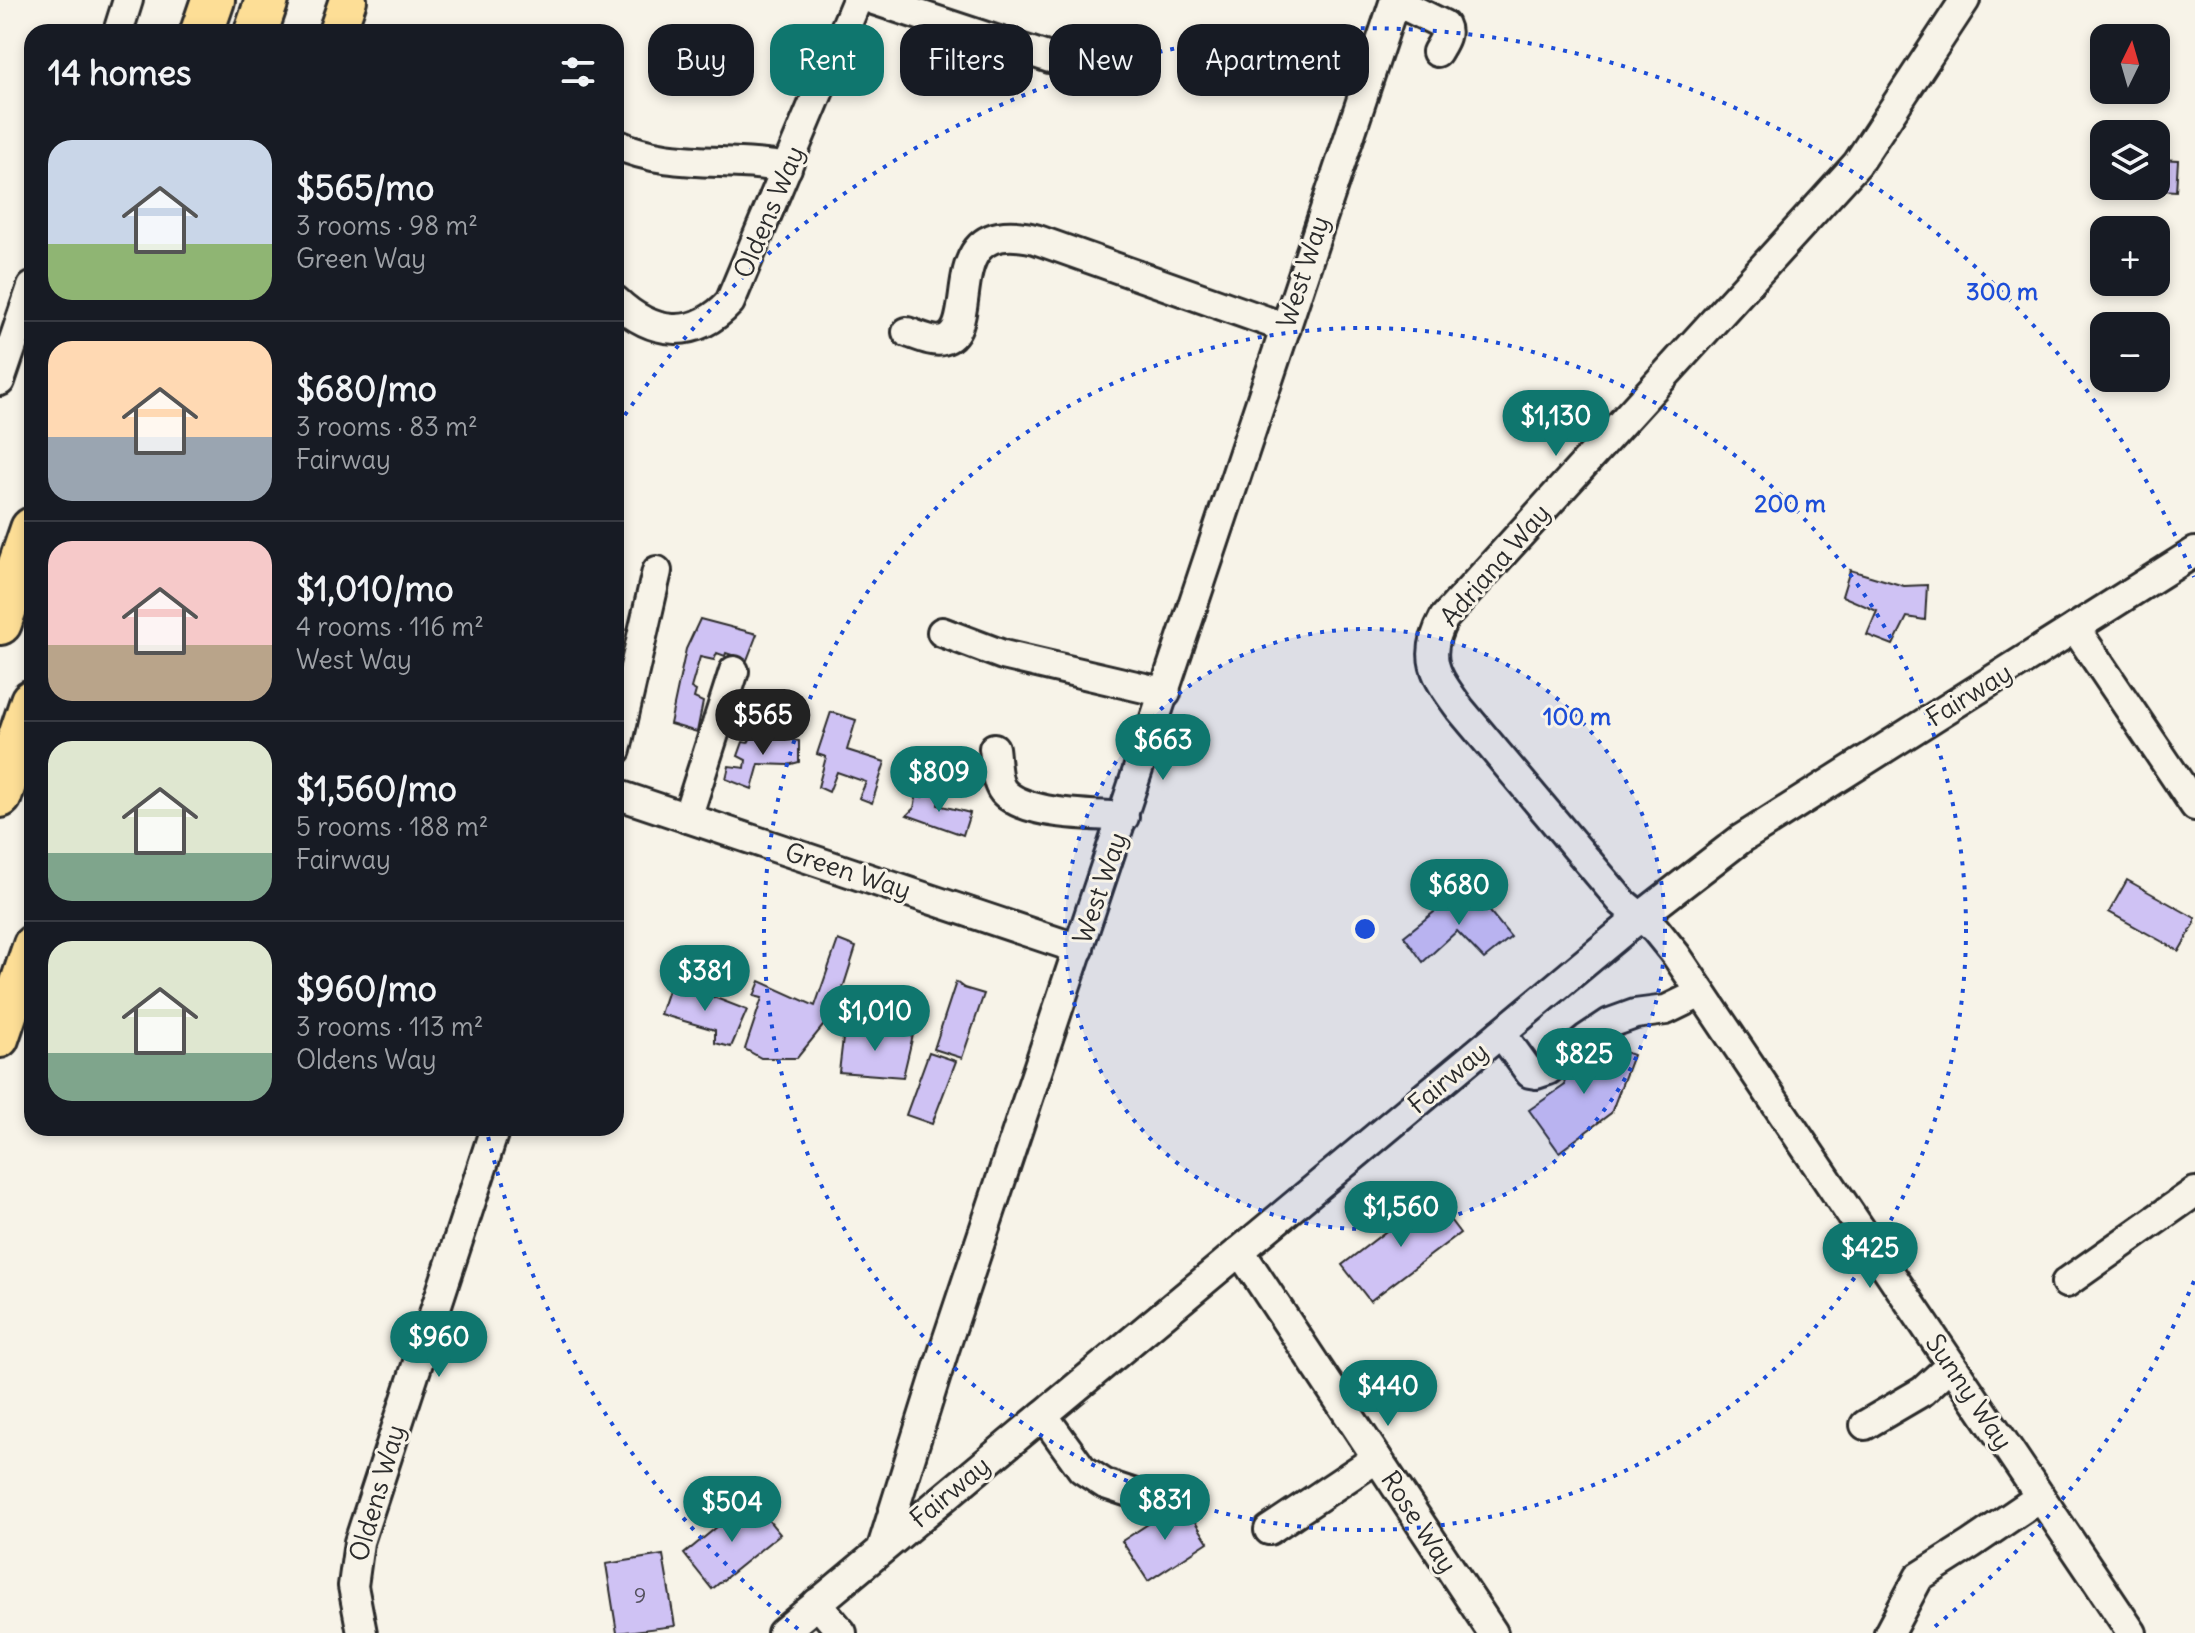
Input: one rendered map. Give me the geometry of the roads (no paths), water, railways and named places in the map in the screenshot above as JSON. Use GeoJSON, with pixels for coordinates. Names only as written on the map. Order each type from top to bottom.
{"type":"FeatureCollection","features":[{"type":"Feature","properties":{"kind":"highway"},"geometry":{"type":"LineString","coordinates":[[205,24],[213,0]]}},
{"type":"Feature","properties":{"kind":"highway"},"geometry":{"type":"LineString","coordinates":[[259,24],[267,0]]}},
{"type":"Feature","properties":{"kind":"highway"},"geometry":{"type":"LineString","coordinates":[[0,623],[24,552]]}},
{"type":"Feature","properties":{"kind":"highway"},"geometry":{"type":"LineString","coordinates":[[0,796],[24,725]]}},
{"type":"Feature","properties":{"kind":"main road"},"geometry":{"type":"LineString","coordinates":[[340,24],[348,0]]}},
{"type":"Feature","properties":{"kind":"main road"},"geometry":{"type":"LineString","coordinates":[[0,1039],[24,968]]}},
{"type":"Feature","properties":{"kind":"street"},"geometry":{"type":"LineString","coordinates":[[120,24],[128,0]]}},
{"type":"Feature","properties":{"kind":"street","name":"Oldens Way"},"geometry":{"type":"LineString","coordinates":[[624,307],[652,326],[664,329],[687,328],[721,312],[737,289],[857,0]]}},
{"type":"Feature","properties":{"kind":"street"},"geometry":{"type":"LineString","coordinates":[[874,0],[1049,58]]}},
{"type":"Feature","properties":{"kind":"street","name":"Adriana Way"},"geometry":{"type":"LineString","coordinates":[[1640,917],[1622,902],[1460,709],[1436,670],[1434,636],[1444,618],[1857,164],[1965,0]]}},
{"type":"Feature","properties":{"kind":"street"},"geometry":{"type":"LineString","coordinates":[[1395,1],[1444,25],[1446,38],[1437,52]]}},
{"type":"Feature","properties":{"kind":"street","name":"West Way"},"geometry":{"type":"LineString","coordinates":[[882,1548],[948,1339],[1395,1]]}},
{"type":"Feature","properties":{"kind":"street"},"geometry":{"type":"LineString","coordinates":[[624,148],[637,154],[666,159],[755,163],[787,168]]}},
{"type":"Feature","properties":{"kind":"street"},"geometry":{"type":"LineString","coordinates":[[907,332],[938,341],[946,340],[953,334],[959,320],[971,260],[981,246],[996,236],[1012,234],[1035,239],[1286,328]]}},
{"type":"Feature","properties":{"kind":"street"},"geometry":{"type":"LineString","coordinates":[[0,381],[24,310]]}},
{"type":"Feature","properties":{"kind":"street","name":"Fairway"},"geometry":{"type":"LineString","coordinates":[[782,1633],[1640,917],[1741,839],[2195,552]]}},
{"type":"Feature","properties":{"kind":"street"},"geometry":{"type":"LineString","coordinates":[[624,715],[657,571]]}},
{"type":"Feature","properties":{"kind":"street"},"geometry":{"type":"LineString","coordinates":[[2075,628],[2195,806]]}},
{"type":"Feature","properties":{"kind":"street"},"geometry":{"type":"LineString","coordinates":[[942,632],[1003,655],[1166,693]]}},
{"type":"Feature","properties":{"kind":"street"},"geometry":{"type":"LineString","coordinates":[[687,818],[734,671]]}},
{"type":"Feature","properties":{"kind":"street"},"geometry":{"type":"LineString","coordinates":[[994,748],[999,783],[1004,793],[1014,799],[1058,814],[1090,813],[1124,817]]}},
{"type":"Feature","properties":{"kind":"street","name":"Green Way"},"geometry":{"type":"LineString","coordinates":[[624,797],[1079,949]]}},
{"type":"Feature","properties":{"kind":"street","name":"Sunny Way"},"geometry":{"type":"LineString","coordinates":[[1640,917],[1663,937],[2132,1633]]}},
{"type":"Feature","properties":{"kind":"street"},"geometry":{"type":"LineString","coordinates":[[1501,1033],[1530,1073],[1536,1074],[1548,1070],[1610,1023],[1635,1014],[1666,1010],[1701,993]]}},
{"type":"Feature","properties":{"kind":"street","name":"Oldens Way"},"geometry":{"type":"LineString","coordinates":[[362,1633],[353,1586],[362,1531],[492,1136]]}},
{"type":"Feature","properties":{"kind":"street"},"geometry":{"type":"LineString","coordinates":[[2066,1283],[2195,1192]]}},
{"type":"Feature","properties":{"kind":"street","name":"Rose Way"},"geometry":{"type":"LineString","coordinates":[[1240,1251],[1493,1633]]}},
{"type":"Feature","properties":{"kind":"street"},"geometry":{"type":"LineString","coordinates":[[1865,1425],[1923,1391],[1951,1365]]}},
{"type":"Feature","properties":{"kind":"street"},"geometry":{"type":"LineString","coordinates":[[1043,1415],[1082,1469],[1105,1484],[1135,1494]]}},
{"type":"Feature","properties":{"kind":"street"},"geometry":{"type":"LineString","coordinates":[[1269,1530],[1377,1458]]}},
{"type":"Feature","properties":{"kind":"street"},"geometry":{"type":"LineString","coordinates":[[1889,1633],[1919,1577],[2040,1497]]}},
{"type":"Feature","properties":{"kind":"street"},"geometry":{"type":"LineString","coordinates":[[817,1603],[842,1633]]}}]}
